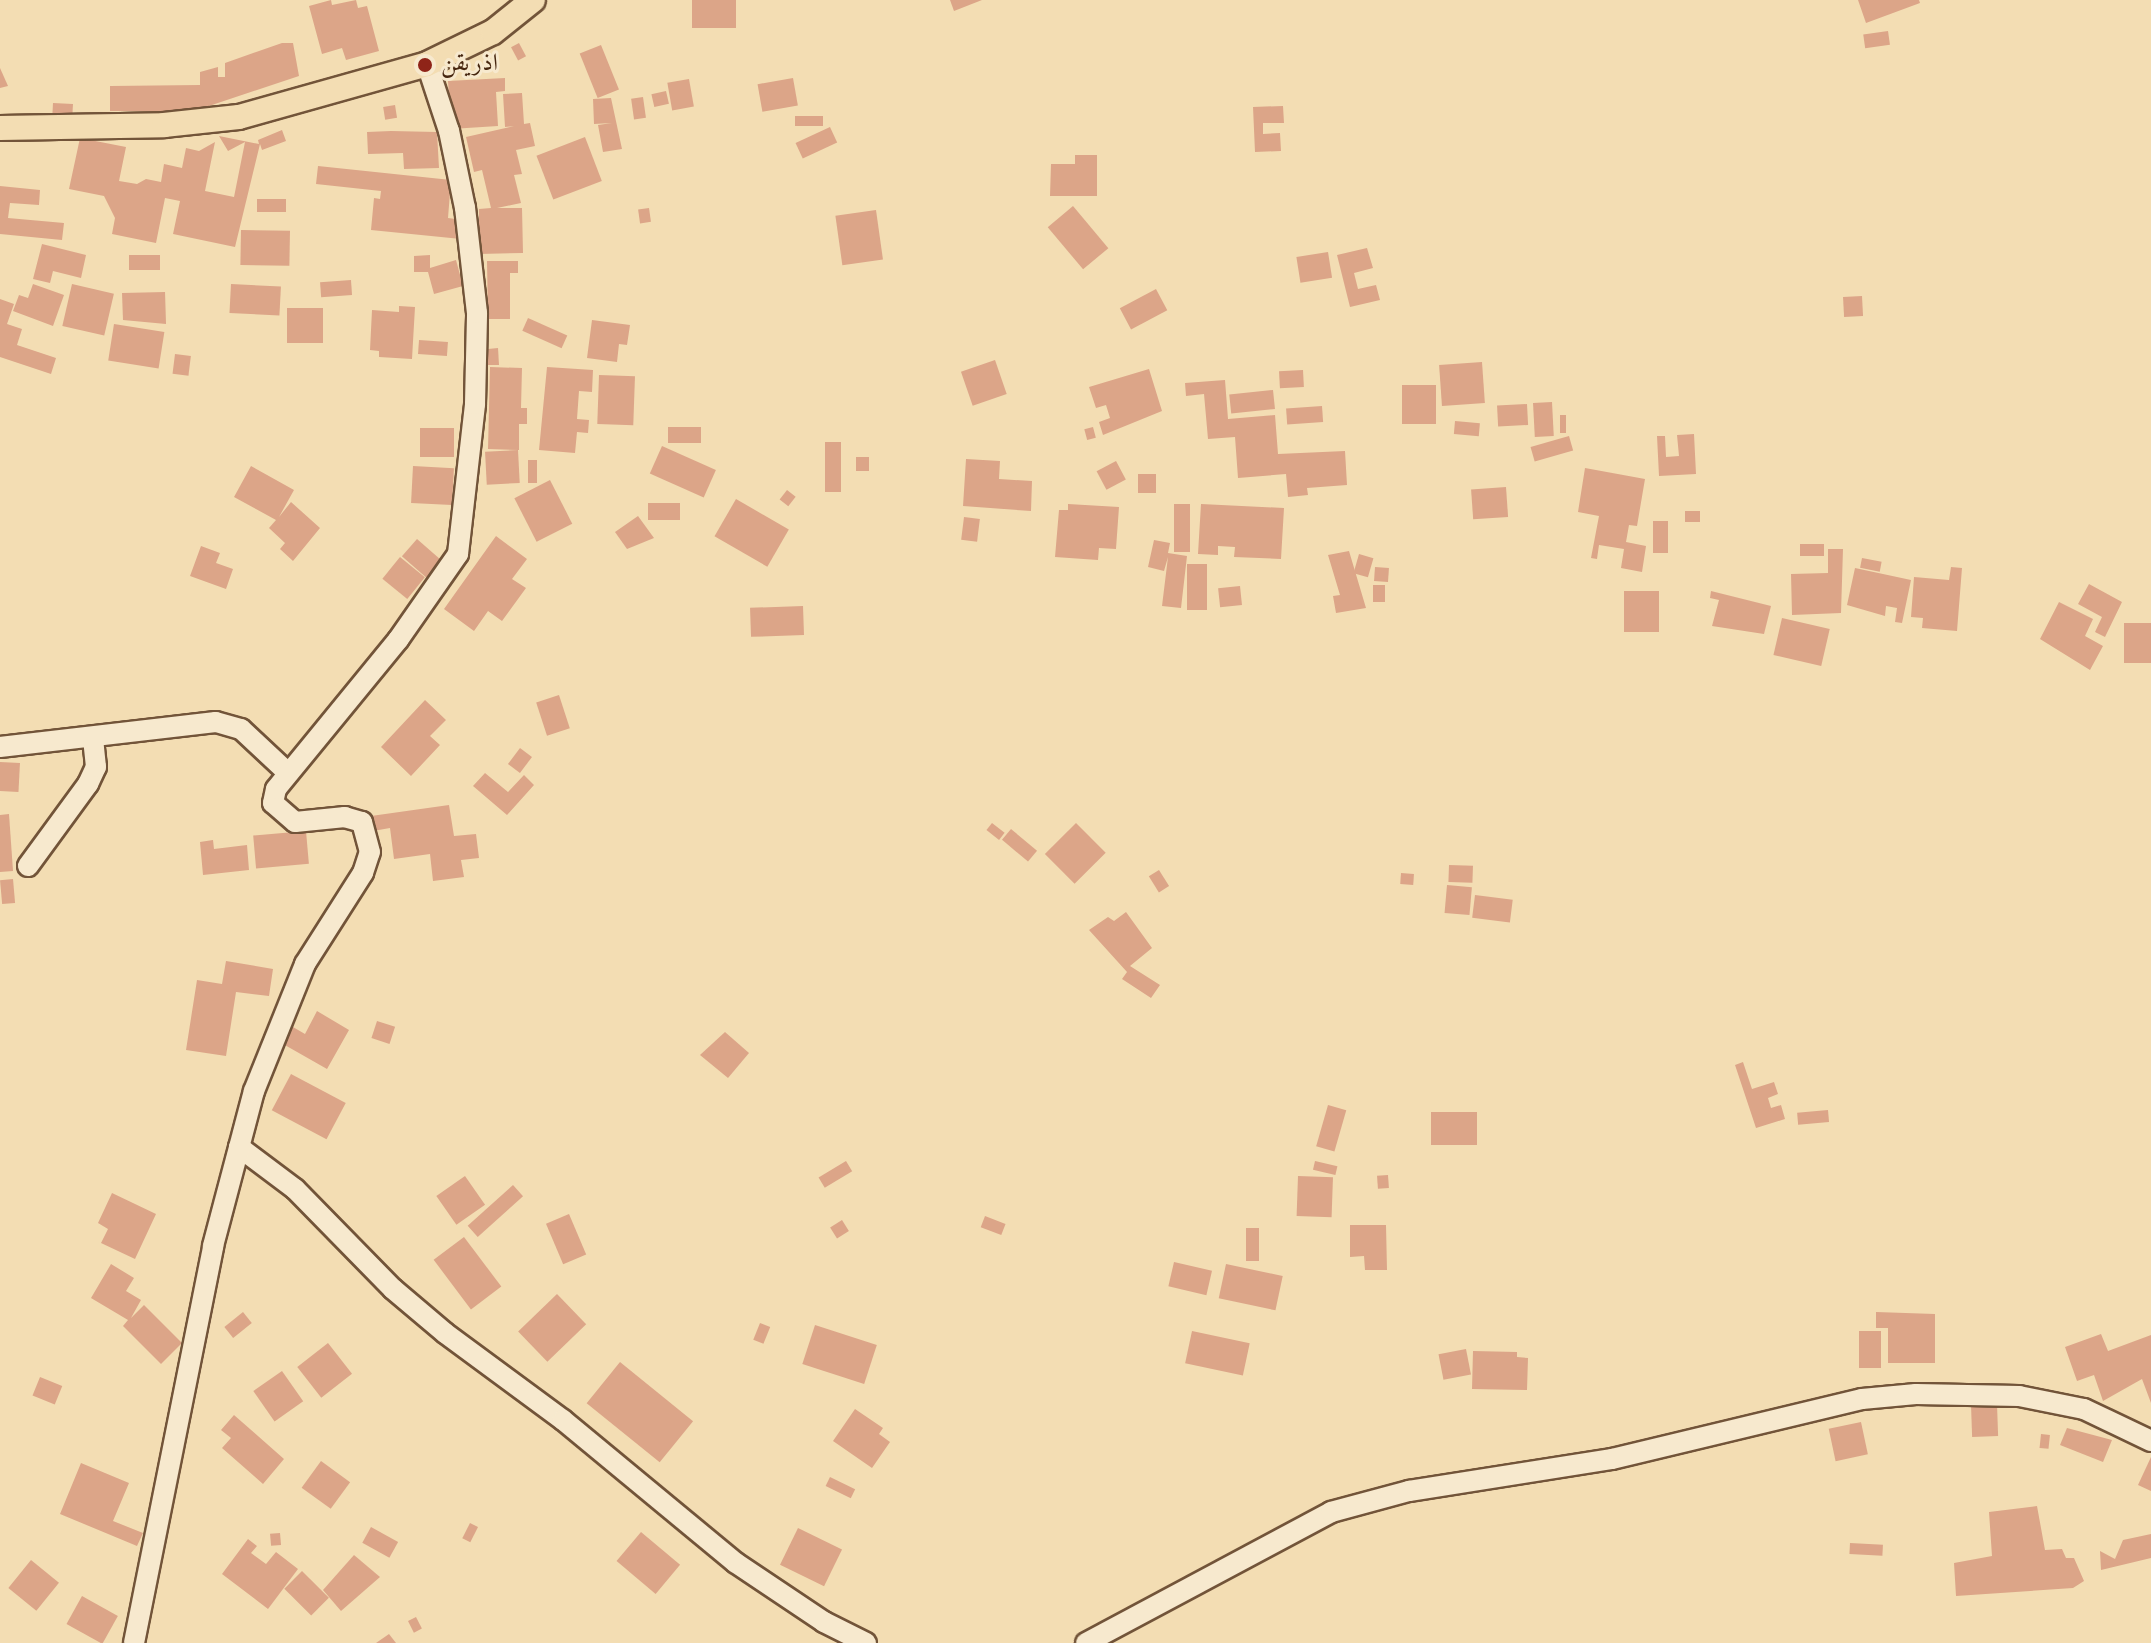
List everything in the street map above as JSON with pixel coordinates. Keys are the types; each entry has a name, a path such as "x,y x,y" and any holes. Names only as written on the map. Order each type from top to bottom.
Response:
{"main road":[{"path":"0,128 164,125 239,117 427,64 493,32 533,0"}],"street":[{"path":"134,1643 213,1246 254,1091 305,964 363,873 370,852 362,822 345,817 295,822 280,813 273,803 287,772 398,640 458,554 475,404 477,313 465,208 449,131 427,64"},
{"path":"0,747 216,722 241,729 287,772"},
{"path":"28,866 88,784 96,767 93,738"},
{"path":"239,1147 295,1189 393,1289 445,1333 563,1420 736,1563 824,1622 866,1643"},
{"path":"1086,1643 1331,1512 1409,1491 1612,1459 1862,1399 1916,1394 2019,1396 2084,1409 2151,1441"}],"building":[{"path":"331,0 332,5 356,0 358,8 367,6 379,51 346,60 342,48 322,54 309,6"},
{"path":"692,0 736,0 736,28 692,28"},
{"path":"950,0 982,0 954,11"},
{"path":"1858,0 1919,0 1920,3 1866,23"},
{"path":"1888,31 1890,45 1865,48 1863,34"},
{"path":"282,43 293,43 299,76 194,111 110,111 110,86 200,85 200,72 218,67 218,77 225,77 225,63"},
{"path":"519,43 526,56 518,60 511,47"},
{"path":"601,45 619,90 598,98 580,54"},
{"path":"0,68 8,86 0,88"},
{"path":"505,78 505,91 496,92 498,126 451,129 448,81"},
{"path":"793,78 798,106 762,112 758,84"},
{"path":"689,79 694,107 672,110 667,83"},
{"path":"666,91 669,104 654,107 651,94"},
{"path":"522,93 524,124 530,123 535,146 516,150 522,174 514,175 521,203 497,208 522,208 523,253 479,254 479,209 491,208 482,170 474,172 466,137 514,126 505,127 503,94"},
{"path":"643,97 646,118 634,119 631,99"},
{"path":"611,98 622,149 603,152 598,125 612,123 594,124 593,99"},
{"path":"53,103 73,104 72,120 52,119"},
{"path":"395,105 397,118 385,120 383,107"},
{"path":"1283,106 1284,123 1263,123 1263,134 1280,133 1281,151 1255,152 1253,107"},
{"path":"795,116 823,116 823,126 795,126"},
{"path":"830,127 837,142 803,158 796,143"},
{"path":"282,130 286,141 262,150 260,144 235,247 173,234 180,201 165,198 156,243 112,234 115,218 104,196 69,189 80,138 126,147 119,181 137,184 146,179 161,182 164,164 182,168 186,148 199,151 215,142 205,191 234,197 245,142 228,151 219,136 259,144 258,140"},
{"path":"367,132 437,132 439,168 404,169 403,153 368,154"},
{"path":"585,137 602,181 553,200 536,156"},
{"path":"1075,155 1097,155 1097,196 1050,196 1051,164 1075,164"},
{"path":"318,166 451,180 448,218 463,220 461,239 371,230 374,198 380,199 381,191 316,184"},
{"path":"0,186 40,190 39,205 10,203 8,218 64,223 62,240 0,234"},
{"path":"257,199 286,199 286,212 257,212"},
{"path":"1073,206 1108,248 1083,269 1048,227"},
{"path":"649,208 651,222 640,223 638,210"},
{"path":"876,210 883,260 842,265 835,216"},
{"path":"241,230 290,231 289,266 240,265"},
{"path":"42,244 86,255 81,278 53,271 50,283 33,279"},
{"path":"1367,248 1373,268 1354,273 1358,289 1376,285 1380,300 1350,307 1337,255"},
{"path":"1328,252 1332,278 1300,283 1296,257"},
{"path":"129,255 160,255 160,270 129,270"},
{"path":"430,255 430,268 456,260 463,286 434,294 428,272 414,272 414,256"},
{"path":"487,261 518,261 518,273 510,273 510,319 488,319"},
{"path":"351,280 352,295 321,297 320,282"},
{"path":"33,284 64,295 53,326 13,311 19,295 28,298"},
{"path":"72,284 114,294 104,336 62,326"},
{"path":"231,284 281,287 279,316 229,313"},
{"path":"1156,289 1167,310 1131,329 1120,308"},
{"path":"165,292 166,324 123,320 122,293"},
{"path":"1862,296 1863,316 1844,317 1843,297"},
{"path":"0,299 14,304 7,324 22,329 17,345 56,358 51,374 0,357"},
{"path":"399,306 415,307 412,359 379,357 379,351 370,350 372,310 399,312"},
{"path":"287,308 323,308 323,343 287,343"},
{"path":"528,318 567,335 562,348 522,331"},
{"path":"592,320 630,325 627,345 619,344 617,362 587,358"},
{"path":"114,324 164,332 159,369 108,361"},
{"path":"419,340 448,342 447,356 418,354"},
{"path":"498,348 499,365 488,365 488,349"},
{"path":"175,354 191,356 188,376 173,374"},
{"path":"995,360 1007,394 973,406 961,372"},
{"path":"1482,362 1485,403 1442,406 1439,365"},
{"path":"490,367 522,368 521,408 527,408 527,424 519,424 519,450 488,449"},
{"path":"547,367 593,370 592,392 579,391 577,419 589,420 588,433 577,432 575,453 539,450"},
{"path":"1149,369 1162,411 1103,435 1099,422 1110,418 1106,405 1096,408 1089,387"},
{"path":"1303,370 1304,387 1280,388 1279,371"},
{"path":"599,375 635,376 633,425 597,424"},
{"path":"1225,380 1228,419 1275,415 1278,454 1345,451 1347,485 1307,488 1308,495 1288,497 1286,474 1238,478 1235,437 1208,439 1204,394 1186,396 1185,383"},
{"path":"1402,385 1436,385 1436,424 1402,424"},
{"path":"1273,390 1275,409 1231,413 1229,395"},
{"path":"1552,402 1554,436 1535,437 1533,403"},
{"path":"1527,404 1528,425 1498,427 1497,406"},
{"path":"1322,406 1323,422 1287,424 1286,409"},
{"path":"1560,415 1566,415 1566,433 1560,433"},
{"path":"1455,421 1480,423 1479,436 1454,434"},
{"path":"668,427 701,427 701,443 668,443"},
{"path":"1093,427 1096,438 1087,440 1084,429"},
{"path":"420,428 454,428 454,457 420,457"},
{"path":"1694,434 1696,474 1659,476 1657,436 1665,436 1666,457 1679,456 1677,435"},
{"path":"1569,436 1573,450 1535,461 1531,447"},
{"path":"825,442 841,442 841,492 825,492"},
{"path":"662,446 716,470 704,497 650,473"},
{"path":"518,450 520,483 487,485 485,452"},
{"path":"856,457 869,457 869,471 856,471"},
{"path":"966,459 1000,461 999,479 1032,481 1031,511 963,506"},
{"path":"528,460 537,460 537,483 528,483"},
{"path":"1116,461 1126,480 1106,490 1097,471"},
{"path":"251,466 294,490 279,517 291,502 320,528 293,561 280,549 285,543 269,528 276,520 234,497"},
{"path":"413,466 454,468 452,505 411,503"},
{"path":"1585,468 1645,479 1637,526 1629,525 1626,542 1646,546 1642,572 1621,568 1624,549 1599,545 1597,559 1591,558 1599,516 1578,512"},
{"path":"1138,474 1156,474 1156,493 1138,493"},
{"path":"550,480 572,524 537,542 514,498"},
{"path":"1506,487 1508,517 1473,519 1471,489"},
{"path":"787,490 796,497 788,506 780,499"},
{"path":"736,499 789,530 767,567 714,536"},
{"path":"648,503 680,503 680,520 648,520"},
{"path":"1068,504 1119,507 1116,549 1099,548 1098,560 1055,557 1059,510 1068,510"},
{"path":"1174,504 1190,504 1190,552 1174,552"},
{"path":"1201,504 1284,508 1281,559 1234,557 1235,547 1218,546 1218,555 1198,554"},
{"path":"1685,511 1700,511 1700,522 1685,522"},
{"path":"638,516 654,538 627,549 615,532"},
{"path":"964,517 980,519 977,542 961,540"},
{"path":"1653,521 1668,521 1668,553 1653,553"},
{"path":"496,536 527,559 512,579 526,588 502,621 488,611 474,631 444,609"},
{"path":"417,539 442,561 427,578 402,556"},
{"path":"1154,540 1170,543 1168,553 1187,556 1181,608 1162,606 1168,557 1164,571 1148,567"},
{"path":"1800,544 1824,544 1824,556 1800,556"},
{"path":"201,546 220,553 216,563 233,569 226,589 190,576"},
{"path":"1828,549 1843,549 1841,613 1792,615 1791,574 1828,573"},
{"path":"1349,551 1366,608 1336,613 1333,596 1340,595 1328,555"},
{"path":"1359,554 1373,558 1368,577 1353,573"},
{"path":"400,557 425,577 407,599 382,579"},
{"path":"1862,558 1882,562 1880,572 1860,568"},
{"path":"1187,564 1207,564 1207,610 1187,610"},
{"path":"1375,567 1389,568 1388,582 1374,581"},
{"path":"1951,567 1962,568 1957,631 1922,628 1923,618 1911,617 1914,577 1949,580"},
{"path":"1855,568 1911,580 1902,623 1895,622 1897,608 1886,606 1885,616 1847,605"},
{"path":"2089,584 2122,602 2105,637 2095,632 2102,617 2078,604"},
{"path":"1373,585 1385,585 1385,602 1373,602"},
{"path":"1240,586 1242,605 1220,607 1218,588"},
{"path":"1624,591 1659,591 1659,632 1624,632"},
{"path":"1711,591 1771,606 1764,634 1712,626 1719,600 1710,598"},
{"path":"2059,602 2093,619 2085,636 2103,646 2090,670 2040,639"},
{"path":"803,606 804,635 751,637 750,608"},
{"path":"1782,618 1830,629 1821,666 1773,655"},
{"path":"2124,623 2151,623 2151,663 2124,663"},
{"path":"559,695 570,728 547,736 536,702"},
{"path":"425,700 446,720 430,736 440,745 411,776 381,747"},
{"path":"520,748 532,757 520,773 508,764"},
{"path":"0,762 20,763 18,792 0,791"},
{"path":"485,773 508,792 524,775 534,785 507,815 473,786"},
{"path":"449,805 454,836 476,834 479,858 461,860 464,877 433,881 430,854 394,859 390,828 373,831 371,816"},
{"path":"9,814 13,871 0,872 0,815"},
{"path":"992,823 1005,833 999,840 986,830"},
{"path":"1076,823 1106,853 1075,884 1045,854"},
{"path":"1011,829 1037,851 1028,862 1002,840"},
{"path":"306,831 309,864 256,868 253,836"},
{"path":"213,840 214,849 247,845 249,870 203,875 200,842"},
{"path":"1449,865 1473,866 1472,883 1448,882"},
{"path":"1159,870 1169,886 1159,892 1149,876"},
{"path":"1401,873 1414,874 1413,885 1400,884"},
{"path":"13,879 15,903 2,904 0,880"},
{"path":"1447,885 1472,887 1469,915 1445,913"},
{"path":"1475,895 1513,900 1510,922 1472,918"},
{"path":"1126,912 1152,948 1130,966 1160,985 1151,998 1122,979 1127,972 1089,930 1108,917 1114,921"},
{"path":"226,961 273,969 269,996 236,992 226,1056 186,1050 197,980 222,984"},
{"path":"317,1011 349,1030 327,1069 276,1040 286,1023 305,1034"},
{"path":"377,1021 395,1027 390,1044 371,1038"},
{"path":"725,1032 749,1053 728,1078 700,1055"},
{"path":"1743,1062 1752,1089 1774,1082 1778,1094 1768,1098 1771,1108 1781,1105 1785,1119 1756,1128 1735,1065"},
{"path":"291,1074 346,1103 326,1139 272,1110"},
{"path":"1328,1105 1346,1110 1334,1152 1316,1146"},
{"path":"1828,1110 1829,1122 1798,1125 1797,1113"},
{"path":"1431,1112 1477,1112 1477,1145 1431,1145"},
{"path":"846,1161 852,1171 825,1188 819,1177"},
{"path":"1315,1161 1337,1166 1335,1175 1313,1170"},
{"path":"1388,1175 1389,1188 1378,1189 1377,1176"},
{"path":"465,1176 485,1205 456,1225 436,1196"},
{"path":"1298,1176 1333,1177 1332,1217 1297,1216"},
{"path":"513,1185 523,1196 478,1237 468,1226"},
{"path":"112,1193 156,1214 135,1259 101,1243 108,1229 98,1223"},
{"path":"569,1214 586,1255 563,1264 546,1224"},
{"path":"985,1216 1006,1224 1001,1235 981,1227"},
{"path":"842,1220 849,1231 837,1238 830,1227"},
{"path":"1350,1225 1386,1225 1387,1270 1365,1270 1364,1256 1350,1257"},
{"path":"1246,1228 1259,1228 1259,1261 1246,1261"},
{"path":"464,1237 501,1287 471,1309 434,1260"},
{"path":"1174,1262 1212,1271 1206,1295 1168,1286"},
{"path":"111,1264 134,1278 126,1291 141,1300 131,1318 144,1305 182,1343 161,1364 123,1326 128,1320 91,1298"},
{"path":"1226,1264 1283,1276 1275,1310 1219,1298"},
{"path":"557,1294 586,1324 547,1362 518,1332"},
{"path":"243,1312 252,1323 233,1338 224,1327"},
{"path":"1876,1312 1935,1314 1935,1363 1888,1363 1888,1328 1876,1328"},
{"path":"760,1323 770,1327 763,1344 753,1340"},
{"path":"815,1325 877,1345 864,1384 802,1364"},
{"path":"1192,1331 1250,1343 1243,1376 1185,1363"},
{"path":"1859,1331 1881,1331 1881,1368 1859,1368"},
{"path":"2101,1334 2108,1351 2151,1335 2151,1403 2142,1379 2103,1401 2094,1375 2077,1381 2065,1347"},
{"path":"328,1343 352,1374 321,1398 297,1367"},
{"path":"1466,1349 1471,1375 1443,1380 1439,1354"},
{"path":"1473,1351 1517,1352 1517,1357 1528,1358 1527,1390 1472,1389"},
{"path":"620,1362 693,1421 660,1462 587,1403"},
{"path":"282,1371 303,1401 275,1421 253,1391"},
{"path":"40,1377 62,1386 55,1405 33,1396"},
{"path":"1997,1404 1998,1436 1972,1437 1971,1405"},
{"path":"855,1409 883,1428 879,1434 890,1442 872,1468 833,1441"},
{"path":"234,1415 284,1459 263,1484 222,1448 231,1438 221,1430"},
{"path":"1861,1422 1868,1454 1836,1461 1829,1429"},
{"path":"2067,1428 2112,1440 2103,1462 2060,1445"},
{"path":"2041,1434 2050,1435 2048,1449 2040,1448"},
{"path":"2151,1457 2151,1491 2138,1485"},
{"path":"321,1461 350,1482 331,1509 302,1488"},
{"path":"81,1463 129,1483 113,1521 143,1533 137,1546 60,1514"},
{"path":"830,1477 855,1489 851,1498 826,1486"},
{"path":"2037,1506 2045,1550 2062,1549 2066,1558 2074,1558 2084,1581 2073,1588 1956,1596 1954,1563 1992,1556 1989,1512"},
{"path":"470,1523 478,1527 470,1542 462,1538"},
{"path":"371,1527 398,1542 389,1558 362,1543"},
{"path":"798,1528 842,1549 824,1586 780,1565"},
{"path":"641,1532 680,1565 656,1594 617,1561"},
{"path":"280,1533 281,1545 271,1546 270,1534"},
{"path":"2151,1534 2151,1558 2101,1570 2100,1551 2115,1559 2123,1540"},
{"path":"248,1539 257,1546 251,1553 266,1564 276,1552 298,1569 268,1609 222,1574"},
{"path":"1850,1543 1883,1545 1882,1556 1849,1554"},
{"path":"354,1555 380,1577 341,1611 323,1590"},
{"path":"31,1560 59,1583 36,1611 8,1588"},
{"path":"302,1571 329,1598 311,1616 284,1589"},
{"path":"82,1596 118,1616 103,1643 66,1624"},
{"path":"416,1617 422,1629 414,1633 408,1621"},
{"path":"389,1634 396,1643 376,1643"}],"place":[{"name":"اذريقن","path":"425,65"}]}
